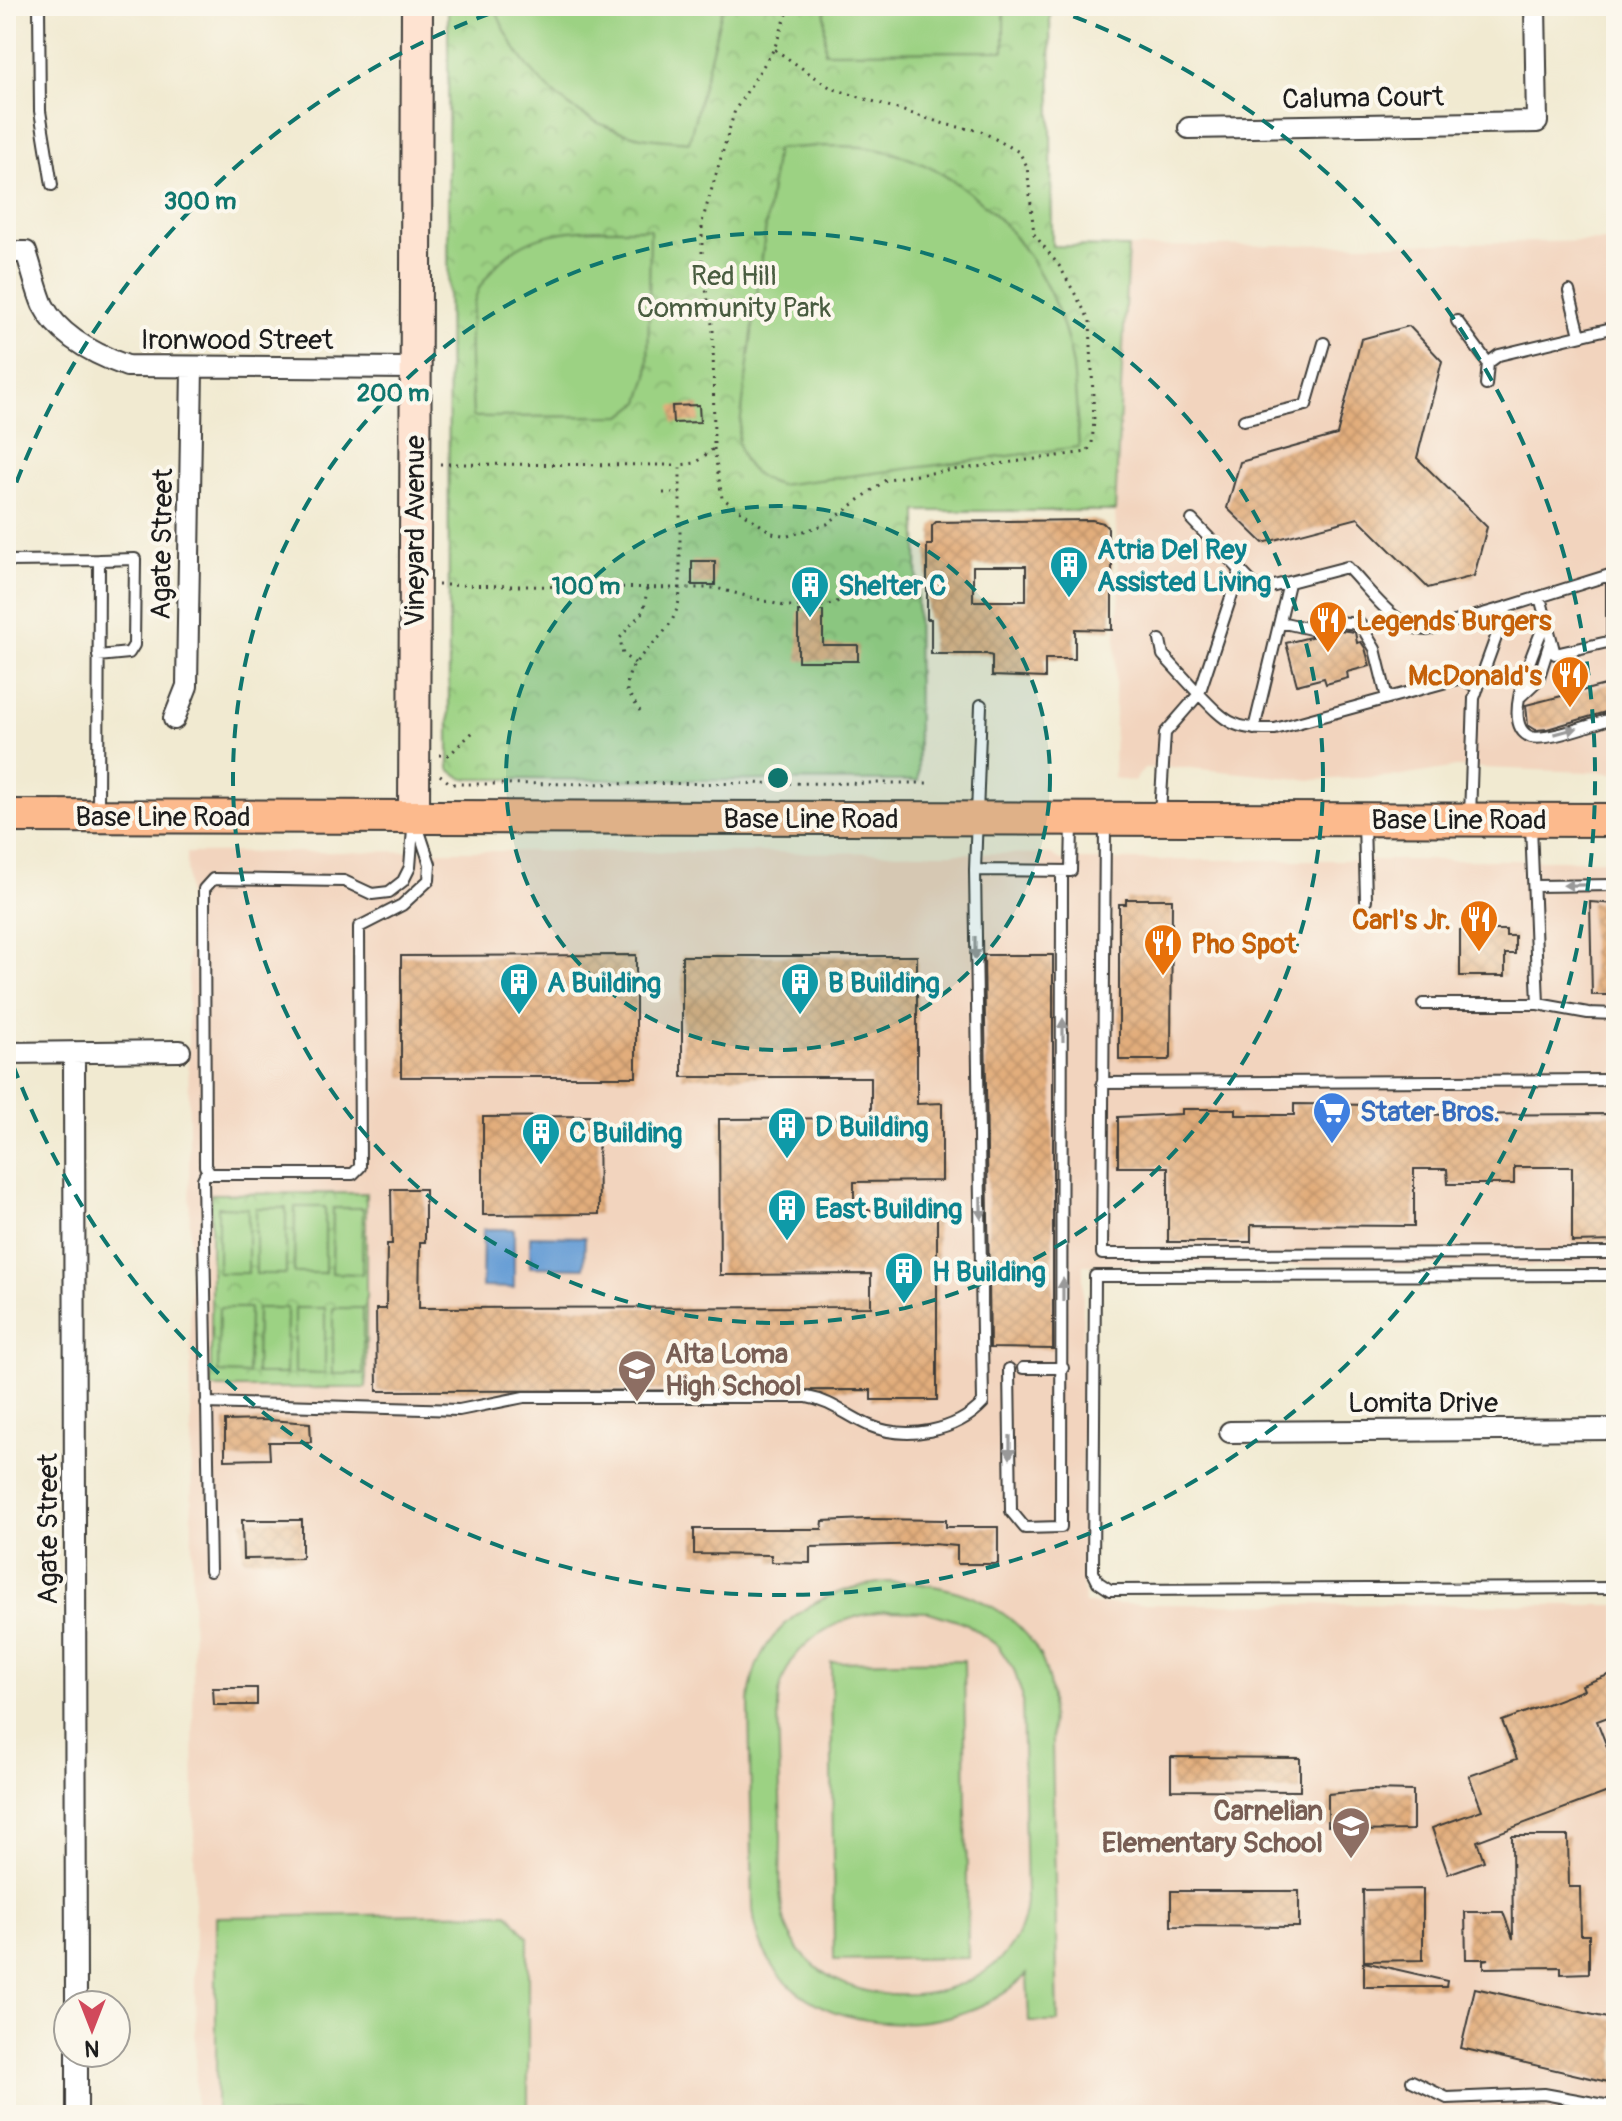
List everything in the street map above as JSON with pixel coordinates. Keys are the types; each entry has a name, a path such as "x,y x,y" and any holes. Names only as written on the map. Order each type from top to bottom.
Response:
{"main road":[{"name":"Base Line Road","path":"6,816 1616,820"}],"street":[{"name":"Vineyard Avenue","path":"414,816 417,6"},
{"name":"Caluma Court","path":"1189,128 1537,122 1535,6"},
{"name":"Ironwood Street","path":"16,252 44,306 76,341 101,356 127,366 414,368"},
{"name":"Agate Street","path":"174,719 187,686 192,367"},
{"path":"6,1053 180,1051"},
{"name":"Agate Street","path":"74,1052 76,1989"},
{"name":"Lomita Drive","path":"1230,1432 1616,1429"},
{"path":"77,2069 77,2115"}],"lane":[{"path":"39,6 40,111 52,185"},
{"path":"1569,291 1580,335"},
{"path":"1457,321 1488,363 1486,385"},
{"path":"1488,363 1499,355 1616,327"},
{"path":"1244,420 1306,405 1324,343"},
{"path":"1192,520 1259,590 1347,567 1403,623 1415,630 1427,630 1614,573 1614,644 1555,654 1540,597"},
{"path":"6,561 135,559 134,645 129,653 98,656"},
{"path":"98,816 99,560"},
{"path":"1159,818 1165,733 1199,694 1240,570"},
{"path":"1254,729 1289,583"},
{"path":"1470,819 1474,698 1507,607"},
{"path":"1280,622 1311,629 1338,622 1360,624 1375,649 1387,698"},
{"path":"1545,622 1518,698 1516,722 1530,737 1540,737 1616,717"},
{"path":"1160,640 1163,655 1199,694 1224,720 1245,730 1275,729 1461,678 1478,688"},
{"path":"1518,698 1538,680 1551,640"},
{"path":"206,1403 459,1410 524,1397 807,1397 828,1401 871,1427 902,1432 935,1430 968,1419 983,1403 975,870 981,705"},
{"path":"210,1571 203,1179 207,1170 204,889 213,879 344,881 372,894 389,892 403,881 410,867 414,816"},
{"path":"207,1170 210,1174 224,1175 353,1174 360,1167 359,927 402,905 429,880 430,864 414,816"},
{"path":"975,870 1071,871 1073,818"},
{"path":"1105,818 1102,1254 1616,1253"},
{"path":"1364,819 1366,900"},
{"path":"1531,819 1538,1004"},
{"path":"1009,1369 1011,1511 1025,1528 1061,1527 1062,871"},
{"path":"1534,886 1616,885"},
{"path":"1423,1004 1538,1004 1588,1013 1616,1014"},
{"path":"1102,1083 1616,1080"},
{"path":"1616,1275 1095,1276 1093,1572 1098,1582 1110,1590 1616,1588"},
{"path":"1023,1368 1063,1368"},
{"path":"1616,1828 1616,1954"},
{"path":"1412,2081 1447,2098 1544,2094 1616,2107"}],"path":[{"path":"774,49 831,88 948,125 981,131 1019,152 1027,166 1034,234 1060,267 1090,321 1094,382 1092,443 1087,452 887,479 827,524 788,536 772,533 722,498 714,448 713,330 702,266 702,222 735,110 774,49 790,6"},
{"path":"440,464 680,465 696,463 714,448"},
{"path":"640,711 627,691 629,670 677,617 680,588 680,465"},
{"path":"663,493 680,493"},
{"path":"439,571 438,586 716,588 784,606 826,606 883,584 911,597 924,597"},
{"path":"635,663 623,655 620,638 644,610 647,588"},
{"path":"438,755 449,755 473,732"},
{"path":"445,782 903,786 928,783"}],"shaded area":[{"path":"1616,241 1616,773 1456,767 1402,776 1311,780 1181,767 1144,768 1134,782 1114,778 1116,628 1120,597 1115,511 1128,247"},
{"name":"Alta Loma High School","path":"187,853 1051,854 1061,860 1616,860 1616,1267 1083,1265 1082,1542 1084,1604 1616,1605 1616,2115 196,2115"}],"green space":[{"name":"Red Hill Community Park","path":"448,6 1050,6 1052,246 1128,247 1115,511 917,511 918,781 463,779 449,769"},
{"path":"494,6 723,6 689,142 633,135 587,117 566,104 531,70 504,29"},
{"path":"825,6 1004,6 1004,51 825,52"},
{"path":"863,147 907,158 943,175 976,197 1005,225 1030,257 1050,292 1064,329 1073,367 1079,447 779,485 751,470 738,441 776,149"},
{"path":"650,229 648,376 640,402 622,416 473,417 470,338 473,307 481,285 506,256 523,244 563,232"},
{"path":"366,1193 366,1388 211,1388 211,1194"},
{"path":"218,1207 248,1208 248,1273 218,1273"},
{"path":"295,1207 325,1207 325,1273 294,1273"},
{"path":"256,1208 286,1208 286,1274 256,1274"},
{"path":"333,1208 363,1208 362,1274 332,1273"},
{"path":"219,1308 249,1308 248,1374 218,1373"},
{"path":"257,1308 287,1308 286,1374 256,1374"},
{"path":"295,1308 325,1308 325,1374 295,1373"},
{"path":"333,1308 363,1308 363,1374 333,1374"},
{"path":"890,1582 917,1584 971,1596 995,1608 1016,1624 1033,1644 1045,1668 1051,1696 1058,2022 1029,2022 1027,1974 994,1999 954,2015 911,2022 866,2020 825,2008 790,1985 765,1953 753,1909 749,1704 753,1677 762,1654 776,1633 794,1616 839,1592","holes":["929,1612 967,1624 998,1646 1014,1670 1022,1695 1026,1901 1016,1938 993,1966 960,1985 923,1994 883,1994 845,1984 813,1965 790,1935 786,1924 780,1888 778,1704 789,1666 814,1638 830,1628 866,1614"]},
{"path":"964,1660 968,1958 834,1960 831,1662"},
{"path":"508,1913 528,1937 528,2115 216,2115 216,1917"}],"water":[{"path":"483,1229 514,1229 514,1288 482,1287"},
{"path":"530,1236 585,1237 584,1268 530,1267"}],"building":[{"path":"1409,326 1442,361 1417,458 1487,527 1474,576 1428,588 1358,518 1263,543 1227,508 1240,462 1337,435 1361,339"},
{"path":"699,405 700,422 673,423 672,406"},
{"name":"Atria Del Rey Assisted Living","path":"1092,520 1103,523 1108,528 1108,542 1112,544 1112,630 1075,629 1075,659 1045,659 1045,678 992,676 992,656 987,654 931,654 931,619 927,619 927,545 932,545 932,526 936,522","holes":["973,566 1026,566 1026,601 973,601"]},
{"path":"692,561 715,561 715,585 692,585"},
{"path":"798,611 823,611 823,645 858,645 858,661 798,661"},
{"name":"Legends Burgers","path":"1339,630 1355,632 1357,643 1361,642 1365,648 1370,666 1347,672 1348,678 1326,684 1324,678 1297,685 1286,643"},
{"name":"McDonald's","path":"1609,684 1616,709 1547,729 1536,730 1528,725 1526,705"},
{"path":"1126,899 1172,899 1171,1057 1168,1060 1119,1060 1119,904 1126,904"},
{"path":"1590,902 1616,904 1616,995 1592,995"},
{"path":"1460,930 1506,930 1506,936 1515,936 1515,954 1505,954 1505,976 1460,976"},
{"name":"A Building","path":"636,955 636,1077 401,1077 401,956"},
{"path":"984,955 1053,955 1053,1349 990,1348"},
{"path":"682,956 917,956 917,1104 942,1103 942,1181 854,1182 854,1210 937,1210 937,1400 871,1400 871,1390 377,1391 376,1309 386,1309 387,1244 392,1244 391,1189 425,1189 425,1242 420,1242 419,1308 871,1307 871,1274 720,1275 719,1119 871,1118 871,1077 682,1077"},
{"path":"1294,1104 1377,1105 1376,1115 1616,1114 1616,1241 1572,1242 1572,1167 1514,1167 1514,1184 1448,1184 1447,1169 1414,1169 1414,1226 1251,1225 1251,1242 1168,1242 1168,1167 1118,1167 1118,1117 1182,1114 1182,1109 1236,1109 1236,1115 1294,1115"},
{"name":"C Building","path":"598,1116 599,1214 483,1215 483,1117"},
{"path":"225,1421 310,1423 311,1442 269,1442 270,1459 225,1460"},
{"path":"242,1520 302,1520 302,1558 243,1559"},
{"path":"946,1520 946,1527 998,1527 998,1564 957,1564 957,1546 932,1544 810,1547 810,1563 771,1562 771,1555 694,1554 694,1529 822,1529 823,1521"},
{"path":"1616,1672 1616,1714 1597,1721 1616,1770 1616,1789 1477,1841 1484,1861 1448,1874 1432,1828 1482,1810 1469,1776 1517,1759 1502,1721 1584,1690 1582,1685"},
{"path":"213,1688 257,1688 257,1705 214,1705"},
{"path":"1171,1757 1300,1758 1300,1791 1171,1790"},
{"path":"1371,1790 1413,1791 1413,1830 1350,1831 1350,1825 1328,1826 1328,1794"},
{"path":"1512,1836 1568,1836 1569,1887 1580,1887 1581,1935 1589,1935 1589,1973 1561,1974 1561,1967 1484,1968 1484,1960 1489,1959 1466,1959 1465,1912 1503,1912 1513,1939"},
{"path":"1423,1889 1423,1960 1364,1961 1363,1890"},
{"path":"1171,1891 1299,1891 1299,1927 1171,1926"},
{"path":"1364,1962 1447,1981 1446,1987 1364,1987"},
{"path":"1475,1988 1616,2020 1616,2084 1461,2048"}],"place":[{"name":"Atria Del Rey Assisted Living","path":"1069,599"},
{"name":"Shelter C","path":"810,619"},
{"name":"Legends Burgers","path":"1328,654"},
{"name":"McDonald's","path":"1570,709"},
{"name":"Carl's Jr.","path":"1479,953"},
{"name":"Pho Spot","path":"1163,977"},
{"name":"A Building","path":"519,1016"},
{"name":"B Building","path":"800,1016"},
{"name":"Stater Bros.","path":"1332,1145"},
{"name":"D Building","path":"787,1160"},
{"name":"C Building","path":"541,1166"},
{"name":"East Building","path":"787,1242"},
{"name":"H Building","path":"904,1305"},
{"name":"Alta Loma High School","path":"637,1403"},
{"name":"Carnelian Elementary School","path":"1351,1860"}]}
